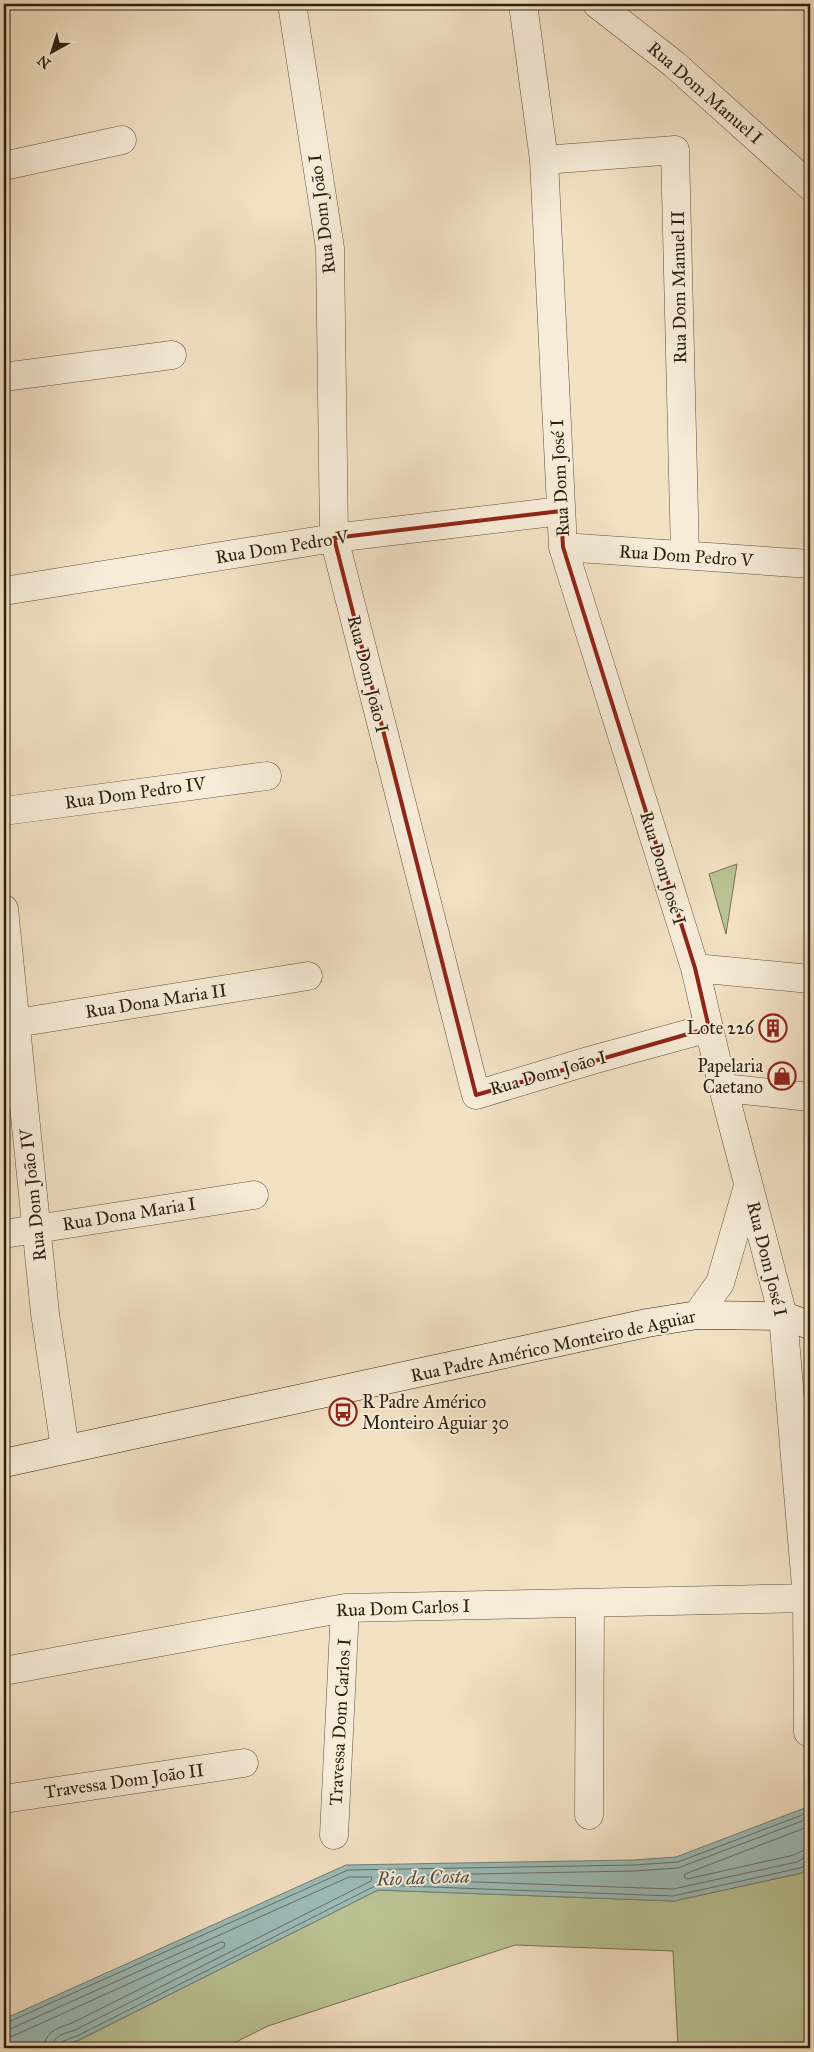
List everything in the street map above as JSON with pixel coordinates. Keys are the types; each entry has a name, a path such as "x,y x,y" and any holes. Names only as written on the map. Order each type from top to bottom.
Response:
{"street":[{"name":"Rua Dom João I","path":"292,4 330,248 334,538 476,1095 592,1060 710,1028"},
{"name":"Rua Dom José I","path":"523,4 544,160 563,547 695,968 723,1088 783,1316 810,1640 808,1732"},
{"name":"Rua Dom Manuel I","path":"597,4 674,64 810,186"},
{"path":"4,166 122,140"},
{"name":"Rua Dom Manuel II","path":"544,160 675,150 685,556"},
{"path":"4,377 172,355"},
{"name":"Rua Dom Pedro V","path":"4,591 334,538 561,511"},
{"name":"Rua Dom Pedro V","path":"563,547 810,564"},
{"name":"Rua Dom Pedro IV","path":"4,811 266,776"},
{"name":"Rua Dom João IV","path":"4,909 10,1024 45,1313 65,1449"},
{"path":"695,968 810,979"},
{"name":"Rua Dona Maria II","path":"10,1024 308,976"},
{"path":"723,1088 810,1098"},
{"path":"697,1315 720,1283 748,1186"},
{"name":"Rua Dona Maria I","path":"4,1234 254,1195"},
{"name":"Rua Padre Américo Monteiro de Aguiar","path":"4,1463 638,1325 697,1315 783,1316 810,1325"},
{"name":"Rua Dom Carlos I","path":"4,1671 345,1608 807,1598"},
{"path":"590,1602 590,1816"},
{"name":"Travessa Dom Carlos I","path":"334,1836 345,1608"},
{"name":"Travessa Dom João II","path":"4,1799 244,1764"}],"highlighted area":[{"path":"561,511 563,547 695,968 709,1028 476,1095 334,538"}],"green space":[{"path":"737,864 726,934 709,874"},
{"path":"810,1867 810,2048 678,2047 673,1951 515,1945 268,2026 224,2048 57,2048 79,2040 378,1890 674,1901 802,1873"}],"water":[{"name":"Rio da Costa","path":"810,1806 810,1867 802,1873 674,1901 378,1890 79,2040 57,2048 4,2048 4,2019 346,1865 634,1860 676,1857"}],"place":[{"name":"Lote 226","path":"773,1028"},
{"name":"Papelaria Caetano","path":"782,1076"},
{"name":"R Padre Américo Monteiro Aguiar 30","path":"343,1412"}]}
